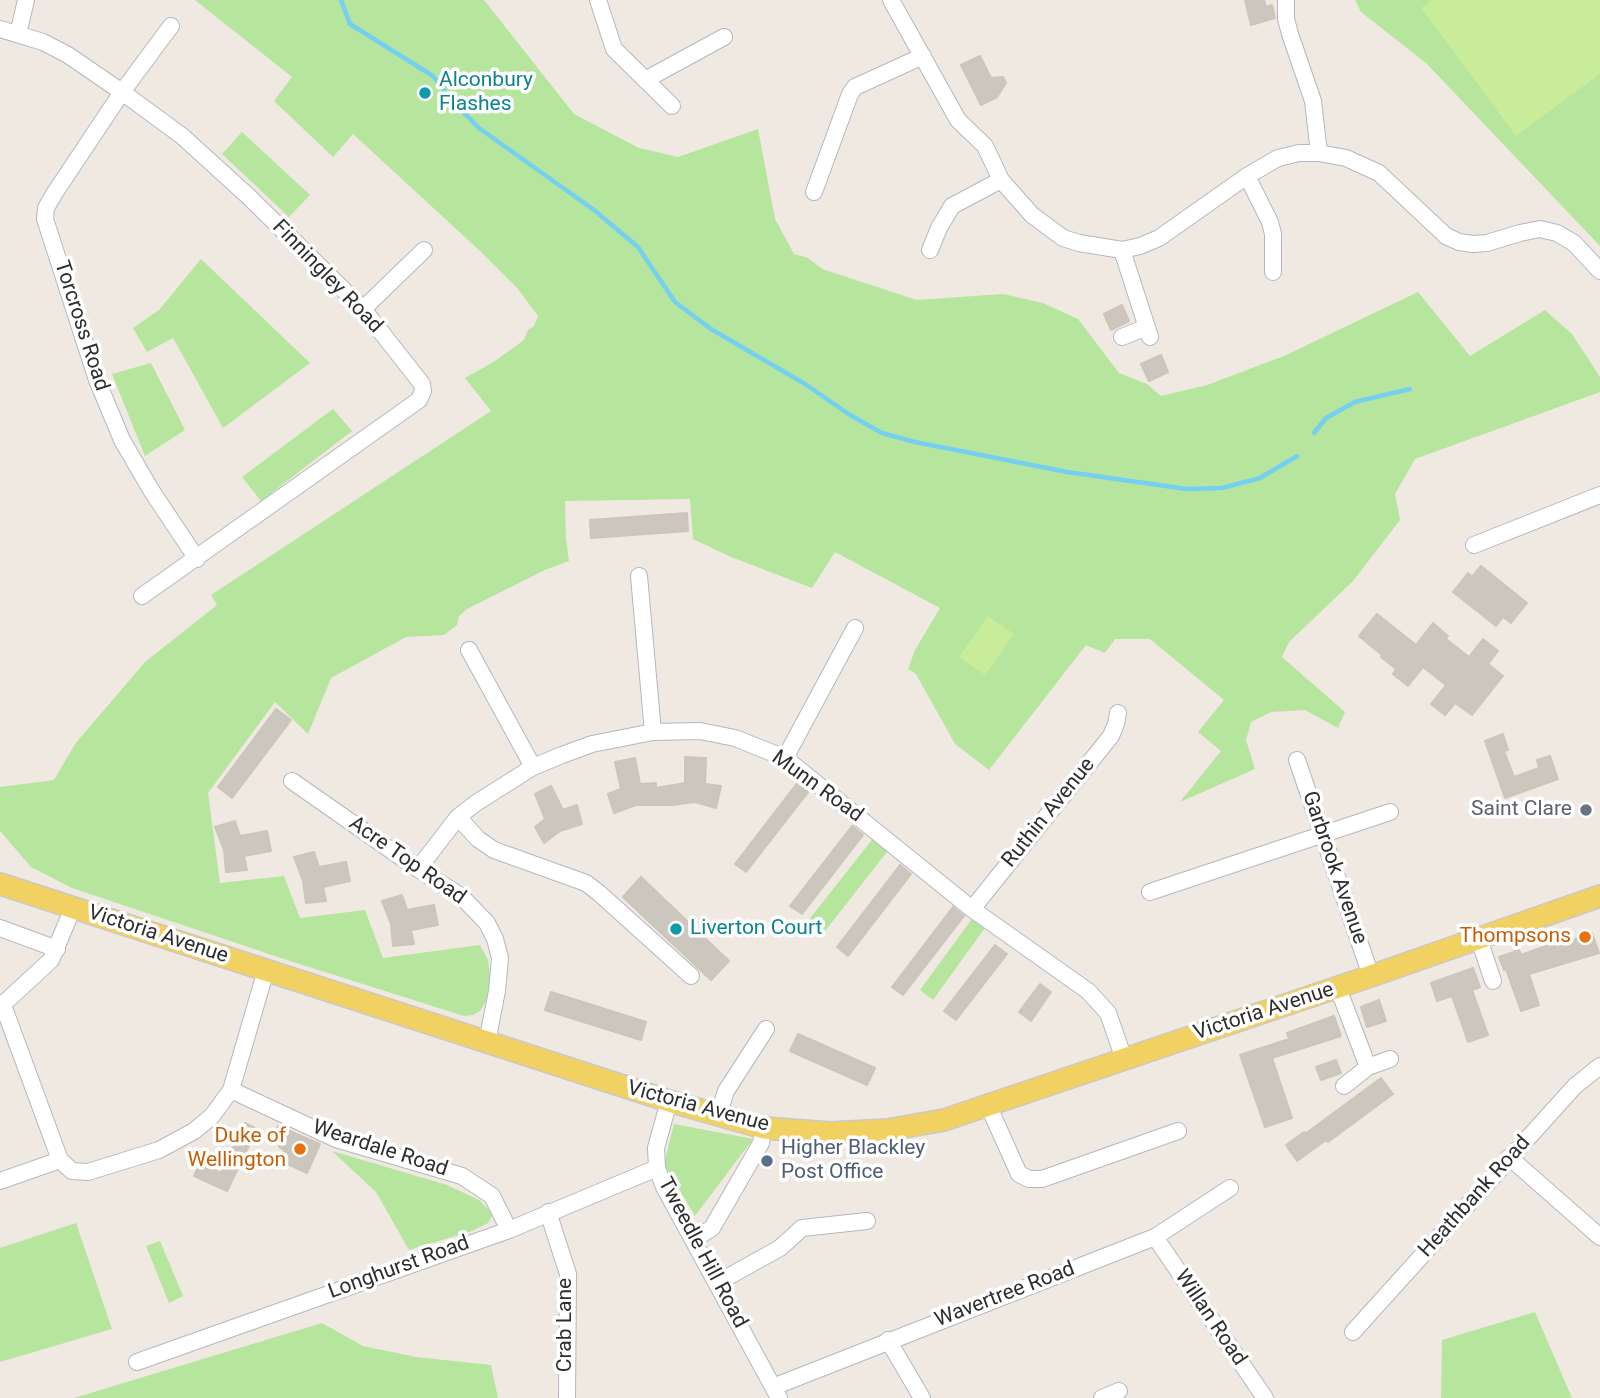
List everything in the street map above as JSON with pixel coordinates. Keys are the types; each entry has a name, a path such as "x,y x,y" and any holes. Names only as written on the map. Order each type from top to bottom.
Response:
{"main road":[{"name":"Victoria Avenue","path":"0,884 718,1116 764,1128 830,1133 887,1130 944,1120 1338,988 1600,896"}],"street":[{"path":"18,34 26,0"},
{"path":"598,0 614,48 672,106"},
{"path":"891,0 958,120 985,146 1001,180 1032,215 1063,238 1101,248 1122,250 1140,246 1159,238 1247,176 1278,158 1299,153 1319,153 1346,158 1379,173 1452,239 1473,244 1487,243 1540,229 1556,233 1574,243 1600,271"},
{"path":"1286,0 1286,19 1290,34 1313,101 1319,153"},
{"name":"Torcross Road","path":"171,26 122,92 49,202 45,219 97,380 122,440 151,490 197,559"},
{"name":"Finningley Road","path":"0,29 43,42 68,55 182,136 248,195 363,309 422,384 423,391 419,400 142,596"},
{"path":"645,80 724,37"},
{"path":"814,192 828,172 850,94 855,88 923,56"},
{"path":"1247,176 1270,222 1273,234 1273,272"},
{"path":"930,250 931,225 951,206 1001,180"},
{"path":"363,309 424,250"},
{"path":"1122,250 1148,332 1122,337"},
{"path":"1474,545 1600,495"},
{"path":"639,576 653,732"},
{"path":"785,758 855,628"},
{"path":"469,650 533,767"},
{"name":"Ruthin Avenue","path":"972,909 1111,736 1118,713"},
{"name":"Munn Road","path":"418,869 458,817 475,803 533,767 592,744 653,732 707,732 753,744 785,758 972,909 1088,990 1108,1013 1124,1059"},
{"name":"Garbrook Avenue","path":"1297,760 1371,976"},
{"name":"Acre Top Road","path":"292,781 461,896 487,923 500,958 487,1042"},
{"path":"1150,892 1390,812"},
{"path":"458,817 494,850 586,883 691,976"},
{"path":"73,908 51,960 2,1006 60,1160 72,1171 88,1172 159,1150 194,1131 212,1116 231,1090 266,971"},
{"path":"0,928 57,949"},
{"path":"1479,939 1493,981"},
{"path":"1338,988 1368,1068"},
{"path":"718,1116 726,1091 766,1029"},
{"path":"1344,1086 1368,1068 1390,1059"},
{"name":"Heathbank Road","path":"1353,1332 1575,1086 1600,1066"},
{"name":"Weardale Road","path":"231,1090 336,1139 462,1176 492,1196 509,1230"},
{"name":"Tweedle Hill Road","path":"669,1101 656,1148 657,1168 664,1187 776,1392"},
{"path":"988,1105 1019,1174 1029,1179 1042,1179 1178,1131"},
{"path":"693,1240 712,1228 761,1143 764,1128"},
{"path":"1510,1157 1600,1237"},
{"path":"0,1181 60,1160"},
{"name":"Longhurst Road","path":"137,1362 509,1230 657,1168"},
{"name":"Wavertree Road","path":"776,1392 888,1340 1155,1237 1230,1188"},
{"name":"Crab Lane","path":"548,1212 568,1274 567,1398"},
{"path":"717,1283 780,1248 802,1228 867,1221"},
{"name":"Willan Road","path":"1155,1237 1265,1398"},
{"path":"888,1340 922,1398"},
{"path":"1102,1398 1119,1391"}],"green space":[{"path":"195,0 484,0 574,114 639,148 678,157 758,129 775,219 794,254 808,258 822,269 917,300 1003,294 1043,303 1078,319 1119,373 1147,384 1161,396 1207,385 1284,356 1418,292 1470,356 1545,310 1572,334 1600,377 1600,392 1415,459 1395,494 1400,520 1353,581 1289,642 1282,657 1345,712 1338,728 1305,710 1271,712 1251,722 1246,740 1255,769 1180,802 1221,751 1198,732 1224,700 1150,639 1115,639 1105,653 1086,645 989,770 955,744 916,674 908,669 915,650 940,608 835,552 812,588 731,557 693,539 690,499 565,501 569,561 467,609 459,616 457,625 444,635 406,637 331,678 308,734 275,702 208,793 220,883 284,876 300,918 365,910 383,958 480,945 488,960 491,983 487,999 480,1011 464,1016 72,888 31,867 0,831 0,787 54,780 75,744 145,662 217,605 211,595 491,411 465,378 524,340 538,316 518,289 480,251 353,134 333,157 274,101 292,77"},
{"path":"1355,0 1600,0 1600,246 1426,63 1361,12"},
{"path":"1432,0 1600,0 1600,74 1516,136 1421,8"},
{"path":"242,132 310,195 289,217 222,154"},
{"path":"201,259 310,363 223,428 173,338 147,352 133,328 159,310"},
{"path":"151,363 185,430 145,456 112,374"},
{"path":"333,409 352,431 261,501 242,477"},
{"path":"988,616 1014,634 985,675 959,657"},
{"path":"875,836 890,848 822,935 807,922"},
{"path":"974,916 987,925 933,1000 920,990"},
{"path":"674,1124 753,1139 695,1216 664,1164"},
{"path":"332,1151 447,1185 479,1200 493,1214 488,1223 472,1231 409,1250 376,1192"},
{"path":"76,1223 112,1329 0,1362 0,1248"},
{"path":"160,1241 183,1296 169,1303 146,1246"},
{"path":"1535,1312 1572,1398 1441,1398 1442,1340"},
{"path":"322,1323 363,1346 416,1357 491,1365 498,1398 74,1398"}],"building":[{"path":"1245,0 1264,0 1266,7 1272,5 1275,18 1251,25"},
{"path":"980,56 991,78 1003,77 1006,83 997,97 981,105 961,65"},
{"path":"1122,305 1129,321 1111,330 1104,314"},
{"path":"1161,355 1168,372 1149,381 1141,364"},
{"path":"687,513 688,531 591,538 590,520"},
{"path":"1481,566 1527,603 1511,623 1503,617 1496,626 1453,592 1468,573 1472,577"},
{"path":"1377,614 1416,645 1433,623 1448,636 1446,639 1469,657 1483,639 1498,651 1488,664 1503,676 1472,715 1455,703 1445,715 1431,704 1446,685 1423,667 1408,686 1393,674 1396,669 1359,636"},
{"path":"276,709 291,720 232,798 218,787"},
{"path":"1503,734 1508,750 1504,751 1514,777 1539,768 1537,760 1550,756 1558,779 1505,798 1485,741"},
{"path":"685,757 706,758 705,784 721,786 716,808 695,802 636,805 614,813 608,794 621,789 615,762 635,758 640,784 656,783 656,788 685,783"},
{"path":"798,782 809,791 746,872 735,864"},
{"path":"551,786 563,810 577,805 582,824 560,831 544,843 535,827 545,819 535,794"},
{"path":"235,821 240,836 267,831 271,851 244,856 247,870 226,872 224,850 215,827"},
{"path":"852,826 863,835 802,914 790,906"},
{"path":"314,852 319,867 346,862 350,881 323,887 326,901 306,903 303,881 294,857"},
{"path":"900,865 911,874 848,956 837,947"},
{"name":"Liverton Court","path":"641,877 729,961 711,980 623,897"},
{"path":"402,895 407,910 434,905 438,925 411,930 414,944 393,946 391,924 382,901"},
{"path":"953,907 964,916 903,995 892,987"},
{"path":"1592,933 1599,953 1529,974 1539,1005 1521,1011 1499,957 1519,950 1521,955"},
{"path":"995,945 1007,954 956,1020 944,1011"},
{"path":"1473,968 1480,987 1472,990 1488,1035 1468,1042 1452,996 1437,1001 1431,983"},
{"path":"1040,984 1051,992 1031,1021 1019,1012"},
{"path":"551,992 646,1022 641,1040 545,1010"},
{"path":"1379,1000 1386,1021 1367,1027 1361,1007"},
{"path":"1334,1016 1341,1036 1272,1058 1292,1118 1265,1127 1240,1055 1289,1039 1287,1033"},
{"path":"798,1034 875,1068 867,1085 790,1051"},
{"path":"1336,1060 1341,1073 1321,1080 1316,1067"},
{"path":"1381,1078 1393,1094 1328,1142 1326,1140 1297,1161 1286,1145"},
{"path":"245,1123 257,1129 227,1191 194,1176 200,1163 221,1173"},
{"name":"Duke of Wellington","path":"278,1126 320,1144 307,1173 281,1161 284,1150 279,1147 280,1143 272,1140"}],"waterway":[{"path":"341,0 350,24 433,76 453,102 479,128 594,210 638,247 675,302 711,329 882,433 1067,472 1187,489 1222,488 1260,478 1297,456"},
{"path":"1314,433 1326,418 1355,402 1410,389"}],"place":[{"name":"Alconbury Flashes","path":"425,93"},
{"name":"Saint Clare","path":"1586,810"},
{"name":"Liverton Court","path":"676,929"},
{"name":"Thompsons","path":"1585,937"},
{"name":"Duke of Wellington","path":"300,1149"},
{"name":"Higher Blackley Post Office","path":"767,1161"}]}
